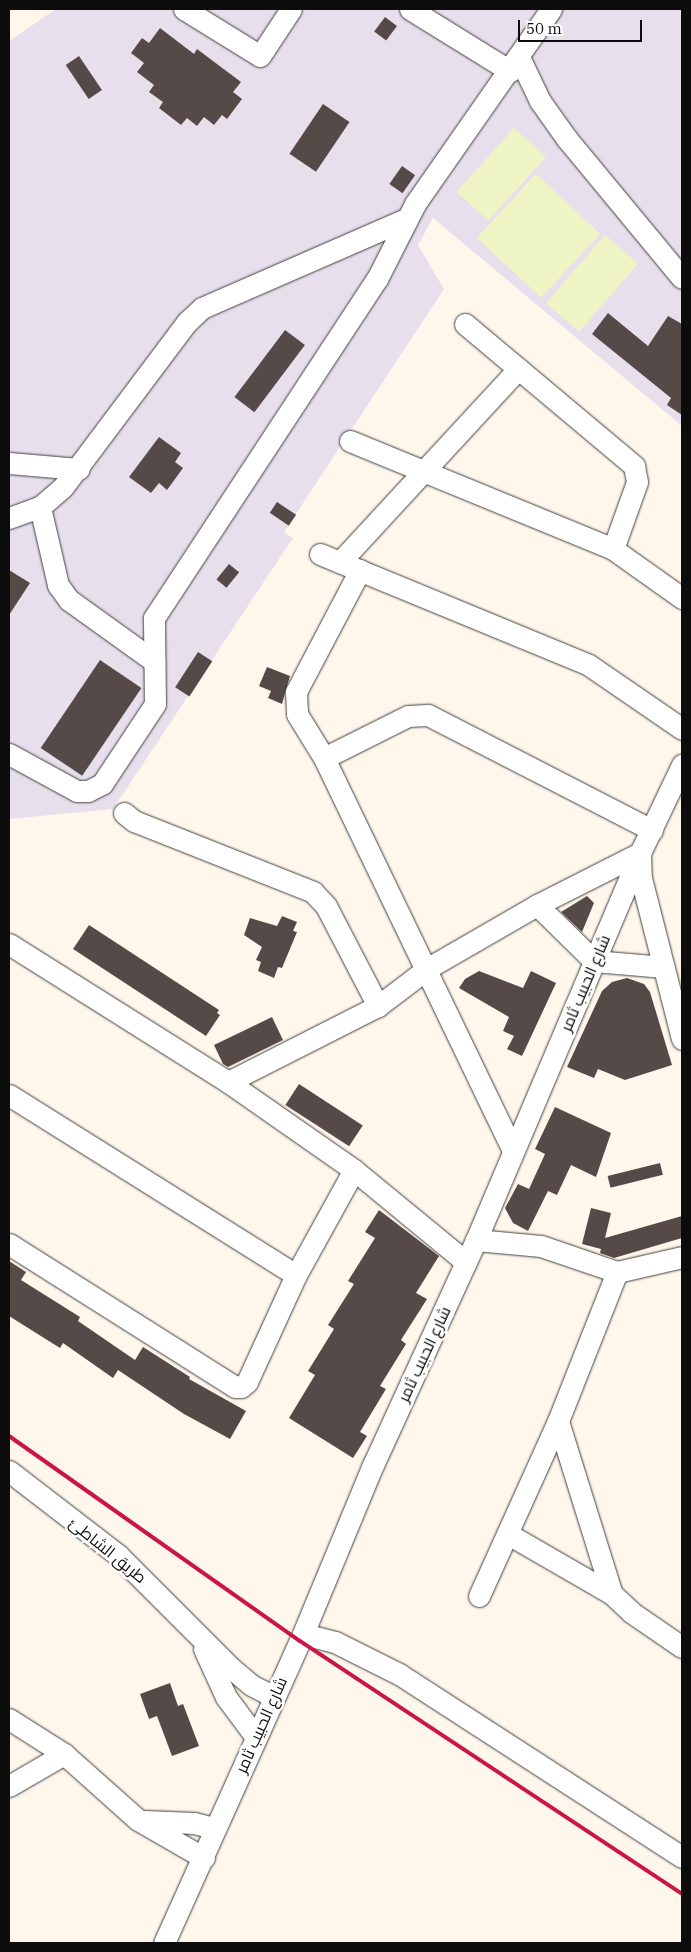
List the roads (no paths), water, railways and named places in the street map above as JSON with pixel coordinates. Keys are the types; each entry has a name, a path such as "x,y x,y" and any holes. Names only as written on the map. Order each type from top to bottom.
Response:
{"street":[{"path":"184,9 260,56 291,9"},
{"path":"410,9 514,64 566,139 682,278"},
{"path":"9,754 77,791 96,788 155,704 154,618 377,279 406,219 551,9"},
{"path":"9,518 40,507 79,469 187,322 202,308 406,219"},
{"path":"466,324 634,466 637,482 614,549"},
{"path":"340,562 422,470 518,369"},
{"path":"350,441 614,549 682,598"},
{"path":"9,463 79,469"},
{"path":"40,507 58,585 69,600 154,661"},
{"path":"320,554 588,665 682,729"},
{"path":"360,570 296,692 297,714 324,758 428,968 467,1062 513,1151"},
{"path":"324,758 408,716 428,715 652,830"},
{"name":"شارع الحبيب ثامر","path":"164,1943 204,1858 214,1828 255,1736 303,1634 373,1465 476,1240 640,854 682,765"},
{"path":"124,813 134,821 313,892 326,906 378,1006"},
{"path":"228,1082 378,1006 428,968 537,905 640,854 641,878 682,1039"},
{"path":"537,905 594,961 664,967"},
{"path":"9,944 228,1082 354,1170 466,1262"},
{"path":"9,1095 296,1275"},
{"path":"9,1244 235,1387 246,1382 296,1275 354,1170"},
{"path":"476,1240 541,1246 617,1272 682,1257"},
{"path":"479,1596 558,1421 617,1272"},
{"path":"558,1421 612,1594"},
{"name":"طريق الشاطئ","path":"9,1471 118,1555 199,1638 251,1685 273,1696"},
{"path":"508,1534 612,1594 631,1612 682,1647"},
{"path":"303,1634 335,1642 399,1674 682,1858"},
{"name":"طريق الشاطئ","path":"199,1638 226,1697 255,1736"},
{"path":"9,1719 64,1754 138,1820 204,1858"},
{"path":"9,1786 64,1754"},
{"path":"138,1820 194,1823 214,1828"}],"railway":[{"path":"9,1436 300,1641 682,1894"}]}
